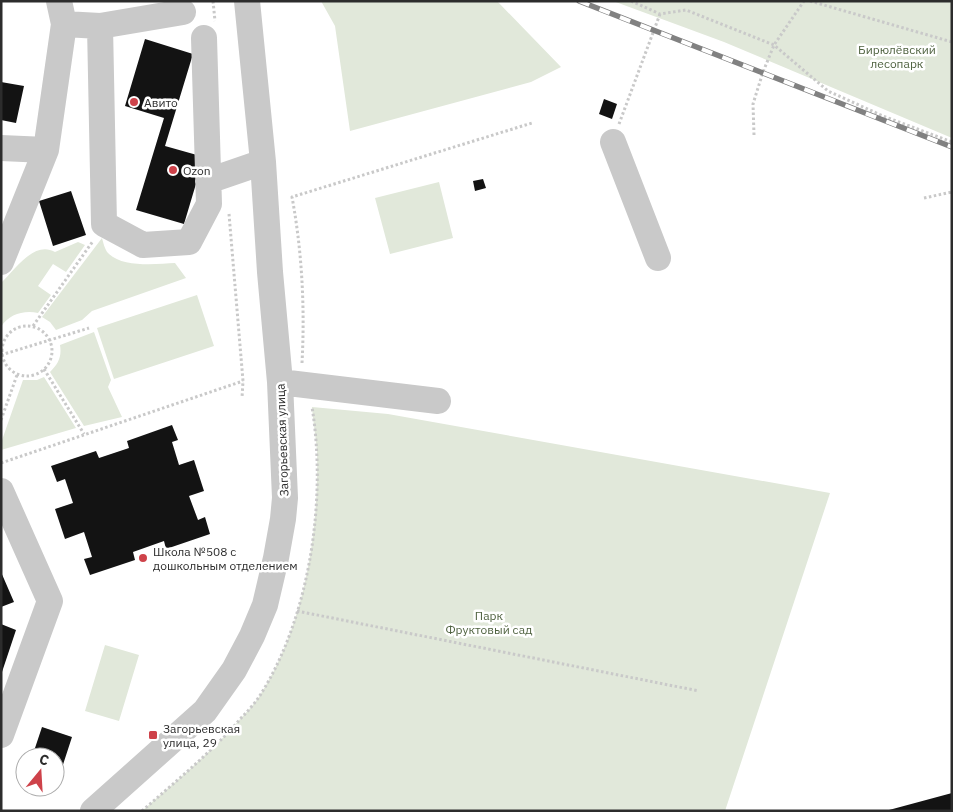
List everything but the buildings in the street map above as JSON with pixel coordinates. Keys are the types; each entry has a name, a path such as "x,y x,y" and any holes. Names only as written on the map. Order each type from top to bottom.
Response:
{"street":[{"name":"Загорьевская улица","path":"93,811 205,711 234,670 266,605 278,550 297,391 269,262 263,162 247,1"},
{"path":"1,262 46,150 62,13 100,26 183,12"},
{"path":"100,26 104,224 143,245 189,242 209,204 204,38"},
{"path":"613,142 658,258"},
{"path":"1,148 46,150"},
{"path":"208,181 263,162"},
{"path":"297,391 438,402"},
{"path":"1,490 50,601 1,735"}],"path":[{"path":"631,1 660,14 686,10 774,45 828,91 883,116 952,142"},
{"path":"754,135 753,104 774,45 804,1"},
{"path":"810,1 952,42"},
{"path":"613,142 660,14"},
{"path":"297,391 304,327 298,226 292,197 532,123"},
{"path":"924,198 952,192"},
{"path":"33,326 104,224"},
{"path":"33,326 44,332 50,340 52,354 48,365 39,373 28,376 18,375 8,368 1,355 2,345 8,334 19,327 33,326"},
{"path":"1,355 89,328"},
{"path":"44,369 84,435"},
{"path":"1,420 18,375"},
{"path":"1,463 243,381 242,398"},
{"path":"297,611 699,691"}],"green space":[{"path":"321,1 497,1 561,67 531,82 350,131 335,26"},
{"name":"Бирюлёвский лесопарк","path":"613,1 952,1 952,138 724,42"},
{"path":"439,182 453,238 390,254 375,198"},
{"path":"102,238 107,252 114,258 140,264 175,263 186,278 92,311 82,320 56,330 50,322 42,317"},
{"path":"78,242 85,245 66,272 53,264 38,286 51,295 38,313 27,312 17,314 8,319 1,327 1,283 32,253 47,249 55,252"},
{"path":"197,295 214,346 114,379 97,328"},
{"path":"94,332 111,380 108,387 122,417 84,426 50,372 59,360 60,345"},
{"path":"44,377 76,428 1,450 1,443 23,380 37,380"},
{"name":"Парк Фруктовый сад","path":"312,407 388,414 830,493 725,811 142,811 206,754 251,707 259,697 274,670 287,641 298,611 306,579 315,515 317,452"},
{"path":"105,645 139,655 119,721 85,711"}],"railway":[{"path":"579,1 952,147"}],"place":[{"name":"Авито","path":"134,102"},
{"name":"Ozon","path":"173,170"},
{"name":"Школа №508 с дошкольным отделением","path":"143,558"},
{"name":"Загорьевская улица, 29","path":"153,735"}]}
